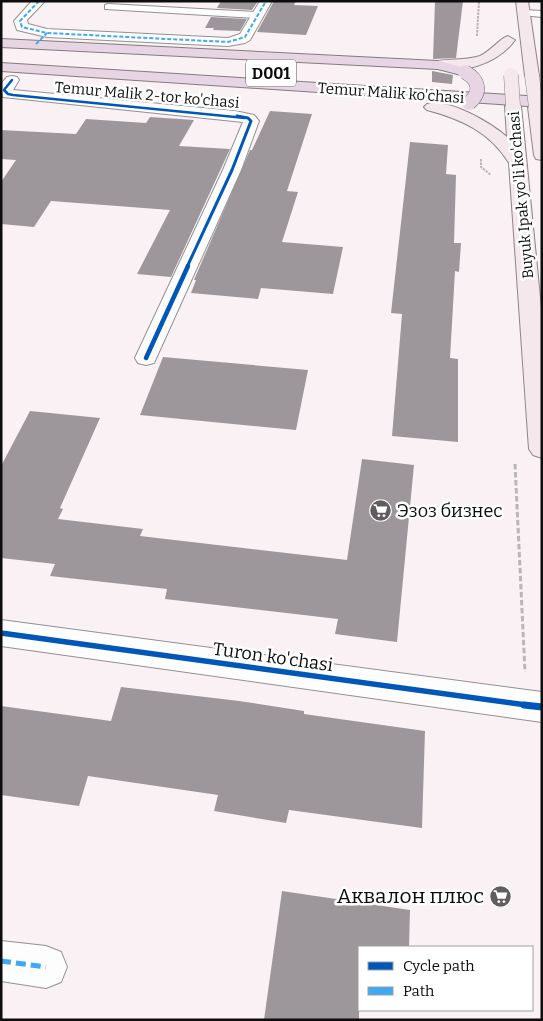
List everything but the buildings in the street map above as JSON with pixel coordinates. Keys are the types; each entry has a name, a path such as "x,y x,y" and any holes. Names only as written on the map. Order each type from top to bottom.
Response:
{"highway":[{"path":"1,43 438,66 465,72 474,78 478,89 476,98 469,103 455,107 432,108 5,76"},
{"name":"Temur Malik ko'chasi","path":"1,55 542,90"},
{"name":"Temur Malik ko'chasi","path":"5,76 539,105"}],"main road":[{"name":"Buyuk Ipak yo'li ko'chasi","path":"523,7 532,76 539,105 542,156"},
{"name":"Buyuk Ipak yo'li ko'chasi","path":"507,23 542,449"},
{"path":"438,66 486,58 503,48 508,40"},
{"path":"527,41 542,53"},
{"path":"432,108 464,116 490,129 506,145 518,162"}],"street":[{"path":"39,1 22,18 20,24 26,29 47,33 234,42 245,37 266,1"},
{"path":"36,44 47,33"},
{"name":"Temur Malik 2-tor ko'chasi","path":"5,76 4,90 8,94 13,95 235,116 248,118 251,121 232,170 146,358"},
{"name":"Turon ko'chasi","path":"1,633 542,707"},
{"path":"1,961 46,967"}],"lane":[{"path":"108,7 258,15"},
{"path":"523,7 542,14"}],"marked path":[{"path":"39,1 20,21 22,27 47,33 228,42 245,37 266,1"},
{"path":"36,44 47,33"},
{"path":"1,961 46,967"}],"cycle path":[{"path":"12,80 4,90 8,94 13,95 235,116 248,118 251,121 232,170 146,358"},
{"path":"1,633 542,707"}],"place":[{"name":"Эзоз бизнес","path":"381,511"},
{"name":"Аквалон плюс","path":"500,896"}]}
